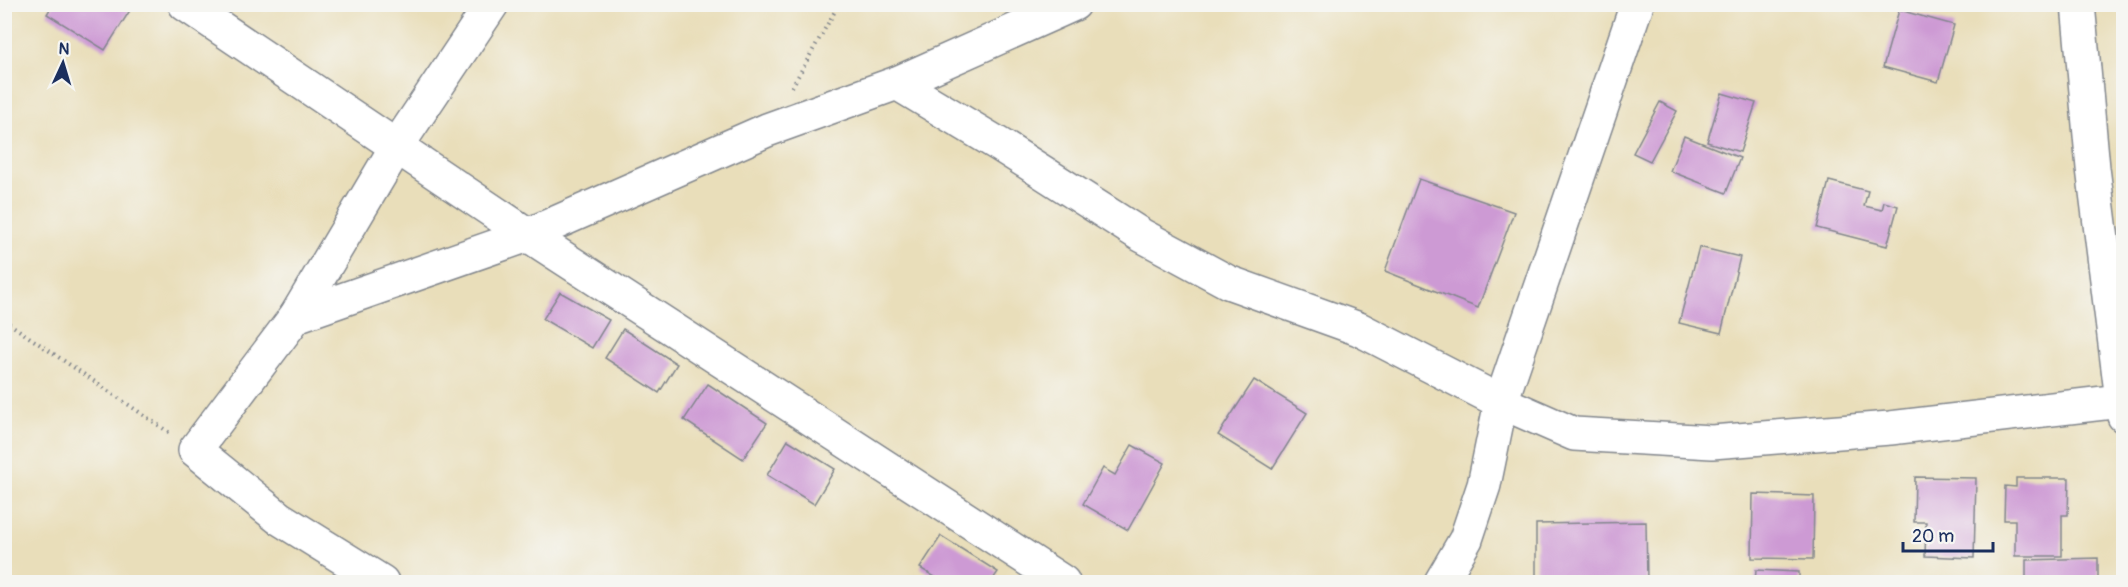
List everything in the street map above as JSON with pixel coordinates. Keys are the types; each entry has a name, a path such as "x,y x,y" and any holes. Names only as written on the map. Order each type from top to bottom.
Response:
{"street":[{"path":"184,4 528,235 1063,582"},
{"path":"382,582 279,518 195,450 296,315 397,146 492,4"},
{"path":"296,315 528,235 767,130 897,83 1074,4"},
{"path":"1441,582 1466,539 1484,485 1501,402 1637,4"},
{"path":"897,83 1000,145 1141,235 1228,282 1359,329 1501,402 1574,434 1712,442 2122,409 2093,168 2078,4"}],"path":[{"path":"767,130 839,4"},
{"path":"4,321 195,450"}],"building":[{"path":"53,4 134,4 105,50 47,14"},
{"path":"1899,10 1954,25 1938,82 1883,67"},
{"path":"1722,93 1756,103 1740,152 1707,142"},
{"path":"1660,102 1677,111 1650,161 1633,153"},
{"path":"1684,136 1740,158 1726,193 1670,171"},
{"path":"1419,179 1514,212 1478,308 1385,271"},
{"path":"1829,181 1868,191 1864,206 1882,210 1884,202 1898,206 1887,246 1817,228"},
{"path":"1699,247 1740,257 1721,333 1679,323"},
{"path":"560,292 609,320 592,348 543,319"},
{"path":"623,329 677,364 659,393 605,358"},
{"path":"1254,380 1307,413 1272,469 1218,435"},
{"path":"708,384 767,423 743,459 684,420"},
{"path":"788,440 835,469 814,504 767,475"},
{"path":"1132,445 1165,463 1128,530 1083,504 1103,468 1115,475"},
{"path":"1915,477 1976,478 1974,558 1925,556 1926,522 1914,522"},
{"path":"2016,478 2069,478 2068,515 2062,515 2062,556 2015,556 2015,520 2004,520 2005,486 2016,487"},
{"path":"1753,494 1814,496 1813,559 1752,558"},
{"path":"1646,522 1647,582 1536,582 1536,524"},
{"path":"941,536 998,572 991,582 943,582 920,568"},
{"path":"2098,558 2098,582 2026,582 2026,560"},
{"path":"1756,570 1799,572 1799,582 1755,582"}]}
